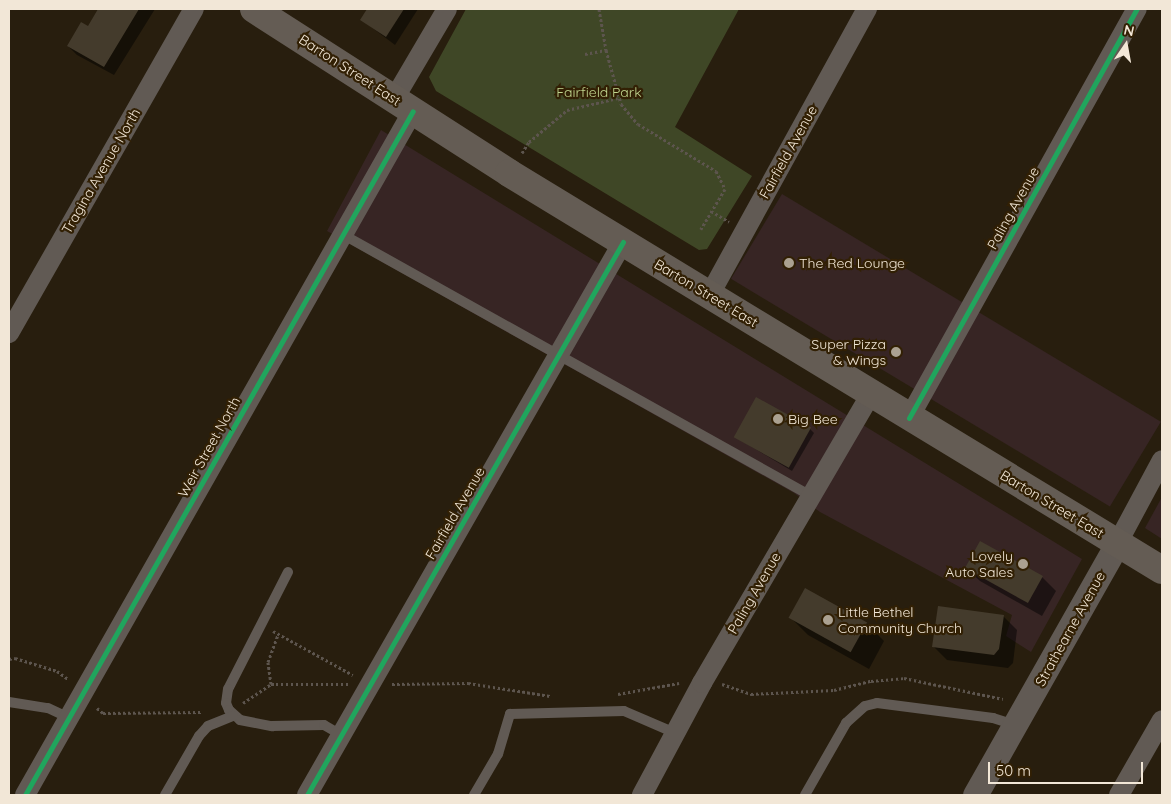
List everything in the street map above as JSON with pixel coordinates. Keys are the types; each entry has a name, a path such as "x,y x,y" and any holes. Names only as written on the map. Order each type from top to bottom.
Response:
{"main road":[{"name":"Barton Street East","path":"254,9 509,173 909,418 1162,570"}],"street":[{"name":"Tragina Avenue North","path":"9,333 194,9"},
{"name":"Weir Street North","path":"25,795 342,234 404,105 447,9"},
{"name":"Fairfield Avenue","path":"709,296 867,9"},
{"name":"Paling Avenue","path":"909,418 1137,9"},
{"name":"Fairfield Avenue","path":"307,795 623,242"},
{"name":"Paling Avenue","path":"642,795 702,683 871,394"},
{"name":"Strathearne Avenue","path":"975,795 1117,544 1162,460"},
{"path":"1120,795 1162,720"}],"lane":[{"path":"342,234 811,496"},
{"path":"231,713 228,688 288,572"},
{"path":"9,702 48,708 69,718"},
{"path":"805,795 846,723 865,706 884,704 994,718 1020,716"},
{"path":"474,795 498,754 510,714 624,711 675,733"},
{"path":"165,795 199,736 208,726 231,713 272,726 324,725 341,735"}],"path":[{"path":"599,9 606,50 618,98 638,124 716,170 725,189 701,230"},
{"path":"585,54 606,50"},
{"path":"509,173 529,142 562,113 618,98"},
{"path":"261,625 370,684"},
{"path":"271,684 268,662 278,634"},
{"path":"9,659 15,658 57,671 73,682 81,696 103,713 231,713 271,684 468,683 556,697"},
{"path":"611,696 675,684 721,684 751,694 834,690 871,681 914,679 994,696 1020,716"}],"shaded area":[{"path":"381,130 1082,559 1031,652 1006,636 1012,615 820,512 794,493 327,231"},
{"path":"782,194 1161,422 1110,507 731,279"},
{"path":"1162,497 1162,539 1145,528"}],"green space":[{"name":"Fairfield Park","path":"466,9 739,9 675,127 752,176 707,249 699,250 436,91 429,77"}],"building":[{"path":"98,9 139,9 104,67 67,46 81,22 88,26"},
{"path":"367,9 404,9 386,37 360,20"},
{"path":"756,397 811,428 789,468 734,437"},
{"path":"980,541 1043,576 1028,603 965,568"},
{"name":"Little Bethel Community Church","path":"805,588 867,622 851,652 789,618"},
{"path":"938,606 1004,615 999,649 994,655 932,647"}],"cycle path":[{"path":"909,418 1137,9"},
{"path":"25,795 413,111"},
{"path":"307,795 623,242"}],"place":[{"name":"The Red Lounge","path":"789,263"},
{"name":"Super Pizza & Wings","path":"896,352"},
{"name":"Big Bee","path":"778,419"},
{"name":"Lovely Auto Sales","path":"1023,564"},
{"name":"Little Bethel Community Church","path":"828,620"}]}
